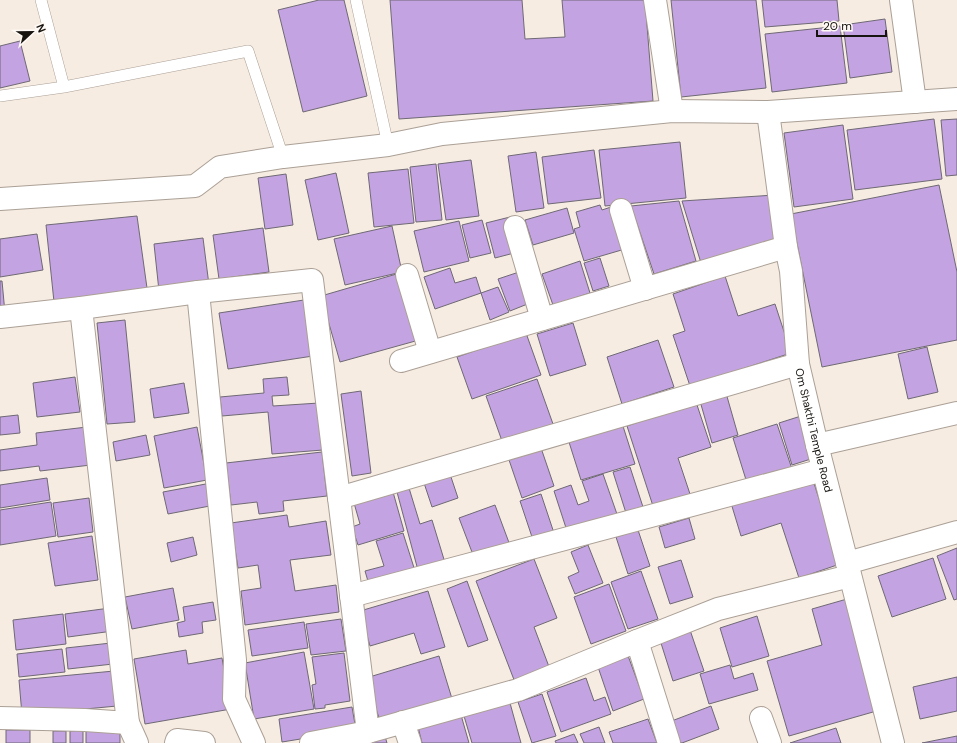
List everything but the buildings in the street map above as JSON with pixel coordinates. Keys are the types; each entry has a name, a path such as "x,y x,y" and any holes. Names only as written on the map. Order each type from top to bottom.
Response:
{"street":[{"path":"655,0 672,111"},
{"path":"901,0 915,102"},
{"path":"0,200 195,186 220,167 283,157 388,145 442,134 672,111 768,112 957,99"},
{"name":"Om Shakthi Temple Road","path":"768,112 786,247 791,271 798,364 823,470 893,743"},
{"path":"621,210 645,289"},
{"path":"515,227 542,319"},
{"path":"401,361 786,247"},
{"path":"407,275 430,352"},
{"path":"0,317 81,308 198,292 312,280 368,732"},
{"path":"198,292 235,660 234,699 254,743"},
{"path":"81,308 128,723 137,743"},
{"path":"339,498 798,364"},
{"path":"817,445 957,413"},
{"path":"351,596 823,470"},
{"path":"311,743 368,732 518,690 637,641 718,610 849,569 957,532"},
{"path":"637,641 669,743"},
{"path":"0,718 85,720 128,723"},
{"path":"761,718 770,743"},
{"path":"402,722 410,743"},
{"path":"176,743 177,740 204,743"}],"lane":[{"path":"41,0 64,87"},
{"path":"356,0 388,145"},
{"path":"0,96 64,87 248,51 283,157"}]}
